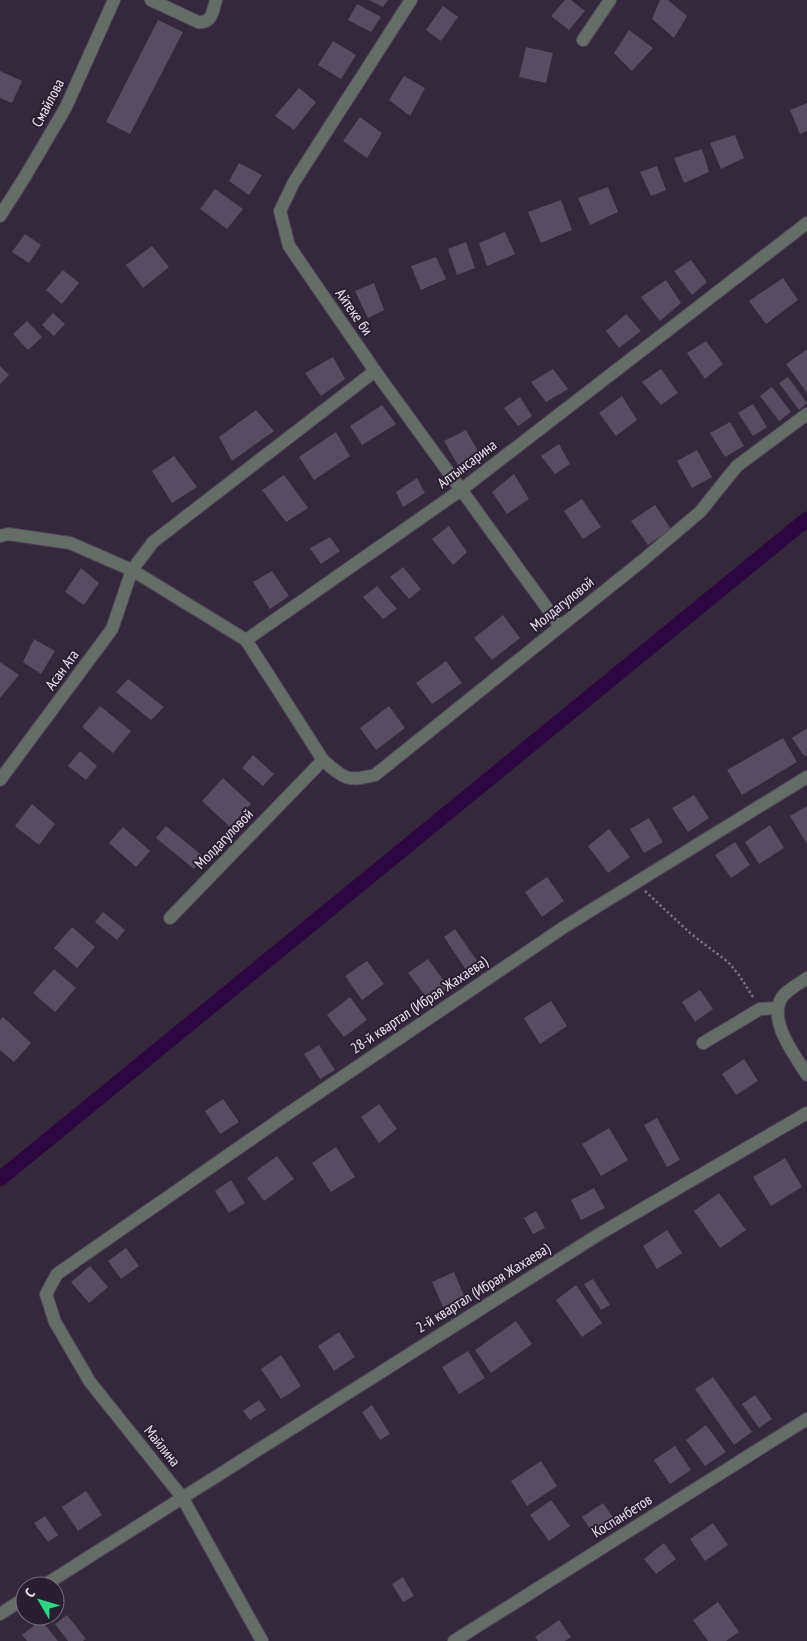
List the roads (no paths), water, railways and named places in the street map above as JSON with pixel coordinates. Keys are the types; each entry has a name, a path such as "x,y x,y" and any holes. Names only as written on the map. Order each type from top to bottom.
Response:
{"street":[{"name":"Смайлова","path":"0,216 66,108 114,0"},
{"path":"151,0 203,23 208,21 211,16 216,0"},
{"name":"Айтеке би","path":"411,0 294,182 280,211 289,246 375,371 560,626"},
{"path":"583,40 610,0"},
{"name":"Алтынсарина","path":"246,640 461,490 807,223"},
{"path":"132,570 153,542 375,371"},
{"name":"Молдагуловой","path":"246,640 323,760 339,774 356,780 375,775 642,561 700,512 737,466 807,414"},
{"path":"0,536 8,534 70,543 132,570 246,640"},
{"name":"Асан Ата","path":"0,780 112,628 132,570"},
{"name":"Молдагуловой","path":"170,918 323,760"},
{"name":"28-й квартал (Ибрая Жахаева)","path":"57,1274 302,1104 564,927 807,776"},
{"path":"807,978 783,997 778,1008 780,1030 807,1075"},
{"path":"703,1043 760,1009 778,1008"},
{"name":"2-й квартал (Ибрая Жахаева)","path":"59,1576 601,1233 807,1113"},
{"name":"Майлина","path":"57,1274 46,1294 55,1322 90,1382 182,1497 262,1641"},
{"name":"Коспанбетов","path":"454,1641 807,1419"},
{"path":"0,1614 15,1604"}],"waterway":[{"path":"0,1179 807,519"}]}
